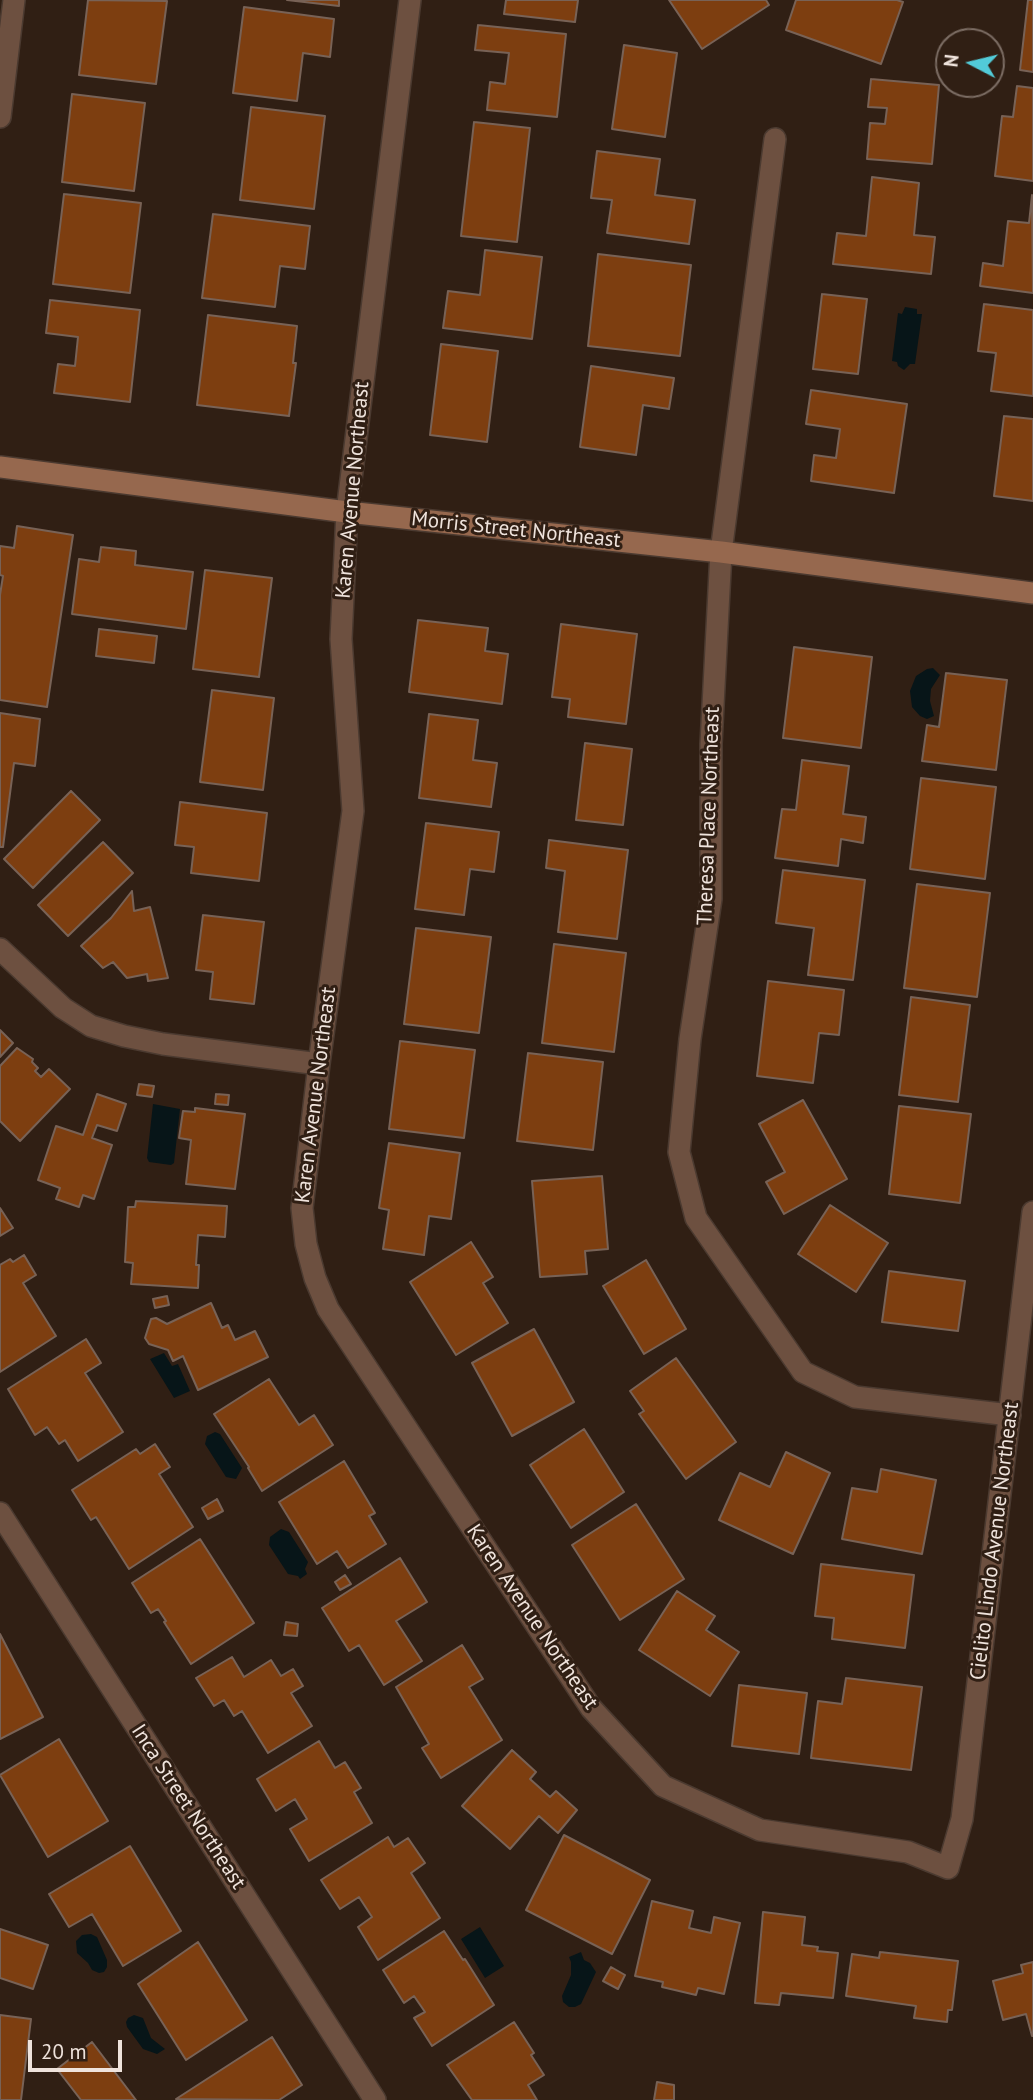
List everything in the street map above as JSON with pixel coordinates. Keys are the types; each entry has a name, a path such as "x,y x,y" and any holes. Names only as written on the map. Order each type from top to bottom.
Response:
{"street":[{"path":"0,117 14,0"},
{"name":"Karen Avenue Northeast","path":"410,0 346,512 341,639 353,811 302,1208 306,1244 315,1278 328,1310 591,1709 663,1786 760,1830 908,1852 948,1868"},
{"name":"Theresa Place Northeast","path":"775,139 721,552 711,744 711,900 690,1039 679,1152 696,1218 803,1372 855,1397 1010,1415"},
{"name":"Morris Street Northeast","path":"0,467 346,512 721,552 1033,593"},
{"path":"0,949 63,1008 91,1026 163,1044 319,1064"},
{"name":"Cielito Lindo Avenue Northeast","path":"948,1868 962,1819 1033,1212"},
{"name":"Inca Street Northeast","path":"0,1513 6,1536 375,2100"}],"shaded area":[{"path":"905,307 917,309 917,314 922,314 915,364 910,364 904,370 897,362 892,361 898,313 902,314"},
{"path":"933,668 940,675 931,689 930,701 934,716 927,719 912,707 910,691 916,676"},
{"path":"153,1104 180,1109 174,1163 171,1165 149,1162 147,1158"},
{"path":"164,1353 172,1366 178,1364 190,1391 174,1398 150,1359"},
{"path":"215,1432 220,1434 242,1468 236,1479 226,1477 205,1444 207,1436"},
{"path":"281,1529 289,1532 308,1562 305,1569 307,1574 300,1579 288,1574 269,1545 270,1537"},
{"path":"480,1927 504,1966 485,1978 461,1939"},
{"path":"91,1934 97,1937 107,1960 104,1972 92,1970 77,1953 76,1941 82,1935"},
{"path":"581,1952 584,1960 590,1963 596,1972 581,2004 569,2007 563,2002 562,1996 571,1975 569,1957"},
{"path":"134,2015 143,2018 151,2038 165,2049 157,2054 143,2049 127,2027 128,2018"}],"building":[{"path":"88,0 167,1 156,84 79,75"},
{"path":"287,0 339,0 339,6"},
{"path":"506,0 578,0 575,22 504,14"},
{"path":"669,0 766,0 769,5 702,49"},
{"path":"796,0 903,2 881,64 786,30"},
{"path":"1028,0 1033,0 1033,72 1020,70"},
{"path":"244,7 334,19 330,57 303,53 297,101 233,93"},
{"path":"478,25 566,34 557,117 487,110 490,82 505,84 509,53 475,50"},
{"path":"624,45 677,53 665,137 612,129"},
{"path":"871,79 935,85 935,98 938,98 932,164 867,159 870,123 885,124 887,108 868,107"},
{"path":"1017,86 1033,88 1033,181 995,176 1002,116 1013,117"},
{"path":"72,94 145,103 134,191 62,182"},
{"path":"251,107 325,116 314,209 240,200"},
{"path":"474,122 530,128 517,242 461,236"},
{"path":"597,151 660,159 655,195 695,200 689,244 607,233 612,200 591,198"},
{"path":"872,177 919,183 914,235 935,237 931,274 833,264 837,233 866,236"},
{"path":"64,194 141,203 130,293 53,284"},
{"path":"1032,195 1033,293 980,286 983,263 1003,266 1008,221 1029,223"},
{"path":"213,214 310,226 305,269 280,266 275,307 202,298"},
{"path":"485,250 542,257 532,339 443,328 448,291 480,295"},
{"path":"598,254 691,265 680,356 588,346"},
{"path":"822,294 867,299 858,374 813,369"},
{"path":"50,300 140,310 130,402 54,393 58,364 75,366 78,337 46,333"},
{"path":"984,304 1033,310 1033,396 991,391 996,353 978,351"},
{"path":"208,315 297,326 293,363 296,363 289,416 197,405"},
{"path":"441,344 498,351 487,442 430,435"},
{"path":"591,366 674,378 669,409 643,405 636,455 580,447"},
{"path":"811,390 907,404 894,493 811,481 814,455 836,458 840,429 806,424"},
{"path":"1004,416 1033,419 1033,501 994,496"},
{"path":"17,526 73,535 47,707 0,700 0,595 3,576 0,575 0,546 14,548"},
{"path":"101,547 136,551 135,565 193,572 186,629 72,614 79,559 99,562"},
{"path":"205,570 272,578 259,677 193,669"},
{"path":"418,620 488,628 485,651 508,654 502,704 409,692"},
{"path":"561,624 637,634 626,724 568,717 570,699 552,697"},
{"path":"99,629 157,636 154,663 96,656"},
{"path":"794,647 872,657 861,748 783,738"},
{"path":"946,673 1007,680 996,770 922,761 927,725 939,727"},
{"path":"212,690 274,698 263,790 200,782"},
{"path":"0,713 40,719 35,766 14,763 3,847 0,847"},
{"path":"429,714 478,720 473,760 497,763 491,807 419,798"},
{"path":"585,743 632,749 623,825 576,820"},
{"path":"802,760 849,766 843,814 866,817 863,843 841,839 838,866 775,858 782,809 796,810"},
{"path":"921,778 996,787 985,879 910,869"},
{"path":"71,791 100,820 33,888 4,859"},
{"path":"180,802 267,813 259,881 191,873 194,847 175,845"},
{"path":"426,823 499,832 494,872 470,869 464,915 415,909"},
{"path":"549,840 628,850 617,939 558,932 565,871 546,868"},
{"path":"103,842 133,873 68,936 38,905"},
{"path":"783,870 865,880 853,980 808,975 814,928 776,923"},
{"path":"917,884 990,893 977,997 904,988"},
{"path":"132,891 134,911 150,907 168,978 148,981 147,974 127,978 113,962 103,968 81,946 111,918"},
{"path":"203,915 264,922 254,1004 210,999 213,972 196,970"},
{"path":"416,928 491,937 479,1033 404,1024"},
{"path":"554,944 626,953 614,1052 542,1043"},
{"path":"768,981 844,990 839,1035 819,1033 813,1083 757,1076"},
{"path":"911,997 970,1005 958,1102 899,1095"},
{"path":"0,1030 13,1043 0,1057"},
{"path":"400,1041 475,1050 464,1138 389,1129"},
{"path":"17,1048 33,1059 32,1062 38,1068 35,1071 41,1077 49,1069 70,1089 20,1141 0,1121 0,1066"},
{"path":"528,1053 603,1062 593,1150 517,1141"},
{"path":"139,1084 154,1086 152,1097 137,1095"},
{"path":"97,1094 126,1104 117,1131 97,1125 92,1138 112,1145 94,1199 83,1195 79,1207 56,1199 60,1188 38,1180 56,1126 83,1135"},
{"path":"216,1094 229,1095 228,1105 215,1104"},
{"path":"803,1100 847,1179 784,1214 766,1182 785,1172 759,1124"},
{"path":"899,1106 971,1114 960,1203 889,1194"},
{"path":"195,1108 245,1114 235,1189 186,1184 191,1140 179,1138 183,1111 195,1112"},
{"path":"389,1143 460,1153 451,1219 429,1216 424,1255 383,1249 389,1210 379,1208"},
{"path":"602,1176 608,1249 585,1251 587,1274 540,1277 532,1181"},
{"path":"136,1201 227,1206 225,1237 198,1235 198,1288 131,1284 133,1263 125,1262 128,1207 135,1207"},
{"path":"830,1205 888,1243 856,1292 798,1254"},
{"path":"0,1208 13,1228 0,1236"},
{"path":"471,1242 493,1277 483,1283 508,1323 456,1355 410,1282"},
{"path":"24,1255 36,1275 23,1283 56,1336 0,1372 0,1265 10,1259 13,1262"},
{"path":"646,1260 686,1329 644,1354 603,1286"},
{"path":"889,1271 965,1281 958,1331 882,1322"},
{"path":"167,1296 169,1305 155,1308 153,1299"},
{"path":"211,1303 222,1328 228,1325 235,1340 255,1331 268,1357 198,1390 183,1356 173,1361 168,1350 149,1344 145,1338 151,1319 156,1318 167,1324"},
{"path":"534,1329 574,1402 512,1436 472,1363"},
{"path":"86,1339 101,1363 85,1373 123,1432 78,1461 65,1440 59,1444 47,1427 35,1435 8,1389"},
{"path":"676,1358 736,1442 686,1479 639,1414 644,1411 630,1391"},
{"path":"269,1379 299,1425 314,1415 333,1445 262,1491 214,1414"},
{"path":"584,1429 624,1492 571,1528 530,1465"},
{"path":"155,1444 170,1467 159,1474 193,1527 129,1569 96,1517 91,1520 72,1490 136,1449 140,1454"},
{"path":"786,1452 830,1473 793,1554 719,1520 740,1473 770,1487"},
{"path":"344,1461 375,1513 369,1516 386,1544 348,1568 337,1551 317,1564 279,1502"},
{"path":"881,1469 936,1480 922,1554 842,1539 852,1488 877,1492"},
{"path":"217,1499 223,1511 208,1519 202,1508"},
{"path":"636,1504 684,1579 620,1620 572,1545"},
{"path":"200,1539 254,1623 191,1664 158,1609 151,1613 132,1583"},
{"path":"400,1558 427,1602 396,1621 422,1661 384,1685 359,1645 349,1651 322,1608"},
{"path":"821,1564 914,1575 905,1648 832,1639 834,1618 815,1616"},
{"path":"345,1575 351,1584 340,1590 335,1582"},
{"path":"677,1591 715,1616 706,1630 739,1652 710,1696 639,1650"},
{"path":"286,1622 298,1624 297,1636 284,1635"},
{"path":"0,1634 43,1717 0,1739"},
{"path":"462,1645 483,1679 469,1687 502,1740 441,1778 422,1748 429,1744 396,1687"},
{"path":"232,1657 244,1677 271,1660 281,1676 293,1669 303,1686 291,1693 312,1726 268,1753 242,1711 234,1716 224,1700 214,1706 196,1678"},
{"path":"846,1678 922,1687 911,1770 811,1758 818,1701 842,1704"},
{"path":"739,1685 807,1693 799,1754 732,1746"},
{"path":"59,1739 108,1821 48,1857 0,1775"},
{"path":"319,1741 335,1768 345,1762 361,1788 354,1792 372,1823 309,1861 290,1829 307,1819 295,1799 276,1811 257,1779"},
{"path":"512,1750 536,1772 530,1779 550,1797 556,1791 577,1810 558,1833 539,1816 510,1849 462,1806"},
{"path":"564,1835 650,1880 612,1954 526,1910"},
{"path":"388,1837 394,1847 408,1838 425,1863 411,1873 440,1918 378,1960 358,1927 372,1917 359,1897 340,1909 321,1880"},
{"path":"130,1846 181,1931 123,1966 92,1914 69,1927 49,1894"},
{"path":"652,1901 693,1911 689,1928 711,1933 714,1917 740,1923 724,1994 698,1988 696,1995 662,1987 663,1982 635,1976"},
{"path":"763,1912 805,1917 802,1945 818,1947 817,1951 838,1953 833,1998 781,1993 779,2005 755,2003"},
{"path":"0,1929 48,1945 33,1989 0,1978"},
{"path":"444,1931 494,2005 432,2046 414,2018 425,2012 414,1996 404,2003 383,1970"},
{"path":"198,1942 247,2020 186,2060 138,1984"},
{"path":"880,1952 958,1961 952,2010 948,2010 947,2022 914,2018 916,2006 846,1996 852,1954 879,1958"},
{"path":"1033,1962 1032,2036 1026,2014 1003,2020 993,1981 1023,1973 1021,1965"},
{"path":"611,1967 625,1975 618,1989 603,1981"},
{"path":"0,2015 31,2019 21,2100 0,2100"},
{"path":"514,2022 534,2053 531,2055 544,2075 528,2085 537,2100 472,2100 447,2065"},
{"path":"272,2037 302,2085 279,2100 176,2099"},
{"path":"92,2042 136,2100 81,2100 57,2069"},
{"path":"657,2082 674,2085 674,2100 654,2100"}]}
